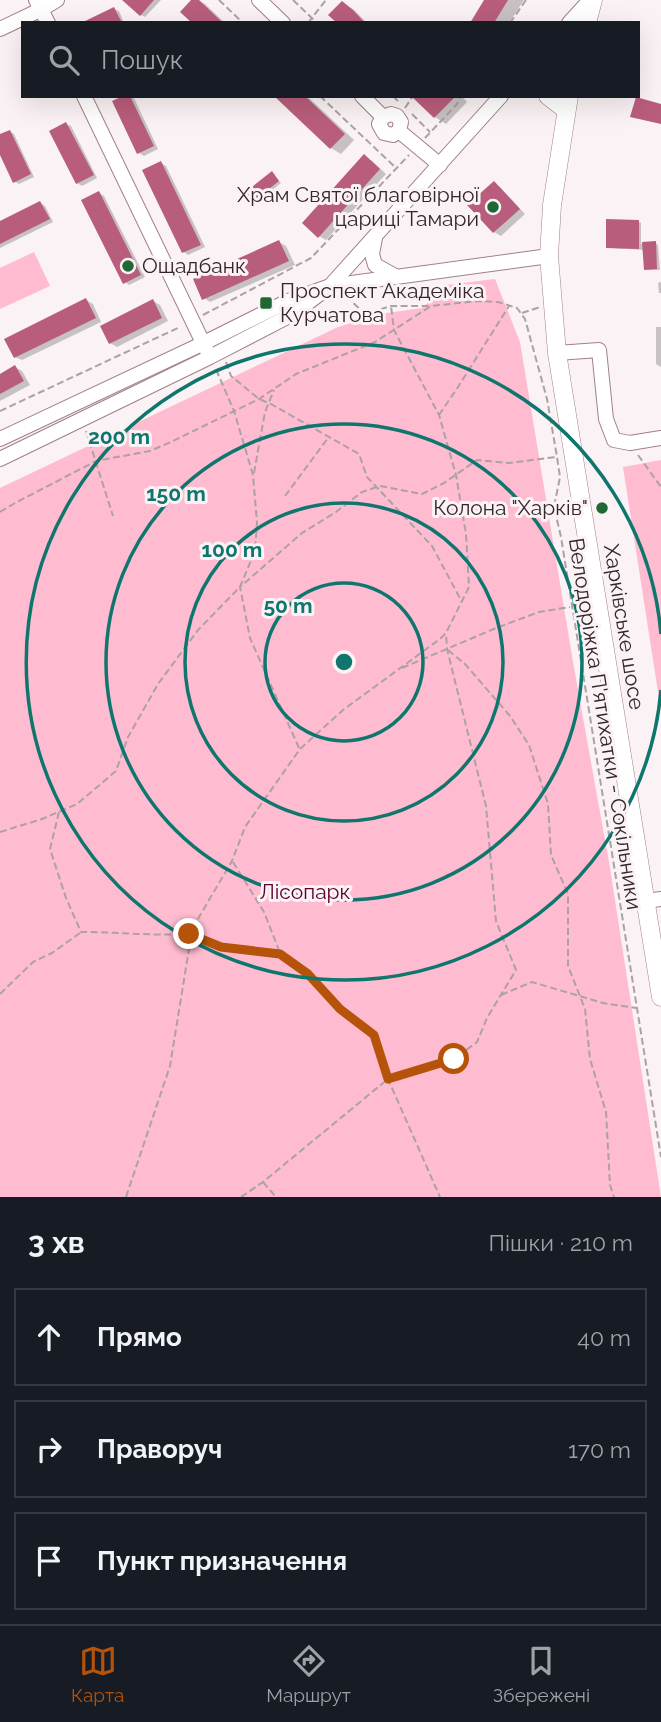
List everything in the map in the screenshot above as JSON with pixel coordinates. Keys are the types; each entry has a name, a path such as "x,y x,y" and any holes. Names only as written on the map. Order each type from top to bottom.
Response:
{"main road":[{"path":"587,21 592,0"},
{"name":"Харківське шосе","path":"568,103 552,205 549,256 557,353 653,900 661,997"}],"street":[{"path":"0,29 42,11 57,0"},
{"path":"260,0 281,21"},
{"path":"571,21 592,0"},
{"path":"85,98 207,350"},
{"path":"364,98 383,117 391,114 397,116 401,122 399,131 440,164"},
{"path":"0,439 293,314 330,286 499,98"},
{"path":"375,238 372,254 375,265 395,276"},
{"path":"330,286 549,256"},
{"path":"0,459 82,419 207,350"},
{"path":"557,353 599,350 606,419 614,440 630,443 661,438"}],"path":[{"path":"219,0 241,21"},
{"path":"293,0 315,21"},
{"path":"310,21 326,0"},
{"path":"511,21 526,0"},
{"path":"322,98 396,168"},
{"path":"395,98 430,132"},
{"path":"0,411 192,321 310,258 460,98"},
{"path":"330,286 350,299 365,314 391,306 431,306 478,301 510,305 521,313 553,303"},
{"path":"439,415 510,305"},
{"path":"126,1197 170,1066 189,949 189,934 232,861 245,827 300,749 343,710 446,633 470,587 466,534 456,474 439,415 394,330 391,306"},
{"path":"0,512 96,461 150,451 234,411 259,399 296,374 375,342 431,306"},
{"name":"Велодоріжка П'ятихатки - Сокільники","path":"521,313 547,399 557,457 560,477 554,507 661,1157"},
{"path":"207,350 234,411 253,475 257,523 255,551 240,587 250,638 300,749"},
{"path":"226,361 231,376 259,399 359,454 367,477 432,546 462,602"},
{"path":"253,475 265,412 274,390"},
{"path":"82,419 113,516"},
{"path":"285,496 329,437"},
{"path":"630,443 661,487"},
{"path":"0,832 42,820 77,804 116,771 128,737 158,684 198,630 240,587 302,533 362,492 380,486 422,494 477,460 509,463 557,457"},
{"path":"396,671 539,612 571,606"},
{"path":"241,1197 388,1079 454,1059 477,1042 487,1018 516,970 496,920 486,806 447,649 446,633"},
{"path":"447,649 465,664 510,716 529,745 548,804 551,855 568,894 568,967 585,1009 590,1059 606,1112 610,1185 614,1197"},
{"path":"59,812 50,849 66,898 81,932"},
{"path":"232,861 264,912 280,954"},
{"path":"0,994 33,962 52,953 81,932 160,936 189,934 221,947 280,954 308,974 340,1009 374,1035 388,1079 440,1197"},
{"path":"500,996 532,982 603,1003 637,1008"},
{"path":"262,1182 276,1197"}],"green space":[{"path":"34,252 50,286 0,309 0,268"},
{"name":"Лісопарк","path":"495,279 520,342 610,868 661,1197 0,1197 0,488 338,327 380,314 422,308 446,285"},
{"path":"661,460 661,711 623,467"}],"building":[{"path":"122,0 154,0 140,16"},
{"path":"191,0 199,0 221,21 190,21 180,12"},
{"path":"484,0 508,0 495,21 471,21"},
{"path":"342,1 363,21 335,21 328,15"},
{"path":"114,7 121,21 85,21"},
{"path":"131,98 154,146 137,154 112,101"},
{"path":"276,98 307,98 345,134 330,149"},
{"path":"413,98 454,98 434,118"},
{"path":"636,98 661,104 661,124 630,117"},
{"path":"66,122 94,175 76,184 49,131"},
{"path":"10,130 31,174 13,183 0,155 0,134"},
{"path":"364,154 380,169 318,238 302,223"},
{"path":"161,161 201,245 182,253 142,170"},
{"path":"272,171 279,181 251,203 243,194"},
{"name":"Храм Святої благовірної цариці Тамари","path":"494,181 520,209 493,233 467,205"},
{"path":"99,191 141,275 123,284 81,200"},
{"path":"40,201 50,219 0,244 0,221"},
{"path":"606,219 639,220 639,249 606,248"},
{"path":"279,240 289,261 202,300 193,279"},
{"path":"656,241 657,269 644,270 642,242"},
{"path":"86,298 96,318 14,358 4,339"},
{"path":"153,299 162,318 109,344 100,326"},
{"path":"15,365 24,381 0,394 0,374"}],"place":[{"name":"Храм Святої благовірної цариці Тамари","path":"493,207"},
{"name":"Ощадбанк","path":"128,266"},
{"name":"Проспект Академіка Курчатова","path":"266,303"},
{"name":"Колона \"Харків\"","path":"602,508"}],"route":[{"path":"189,934 221,947 280,954 308,974 340,1009 374,1035 388,1079 454,1059"}]}
